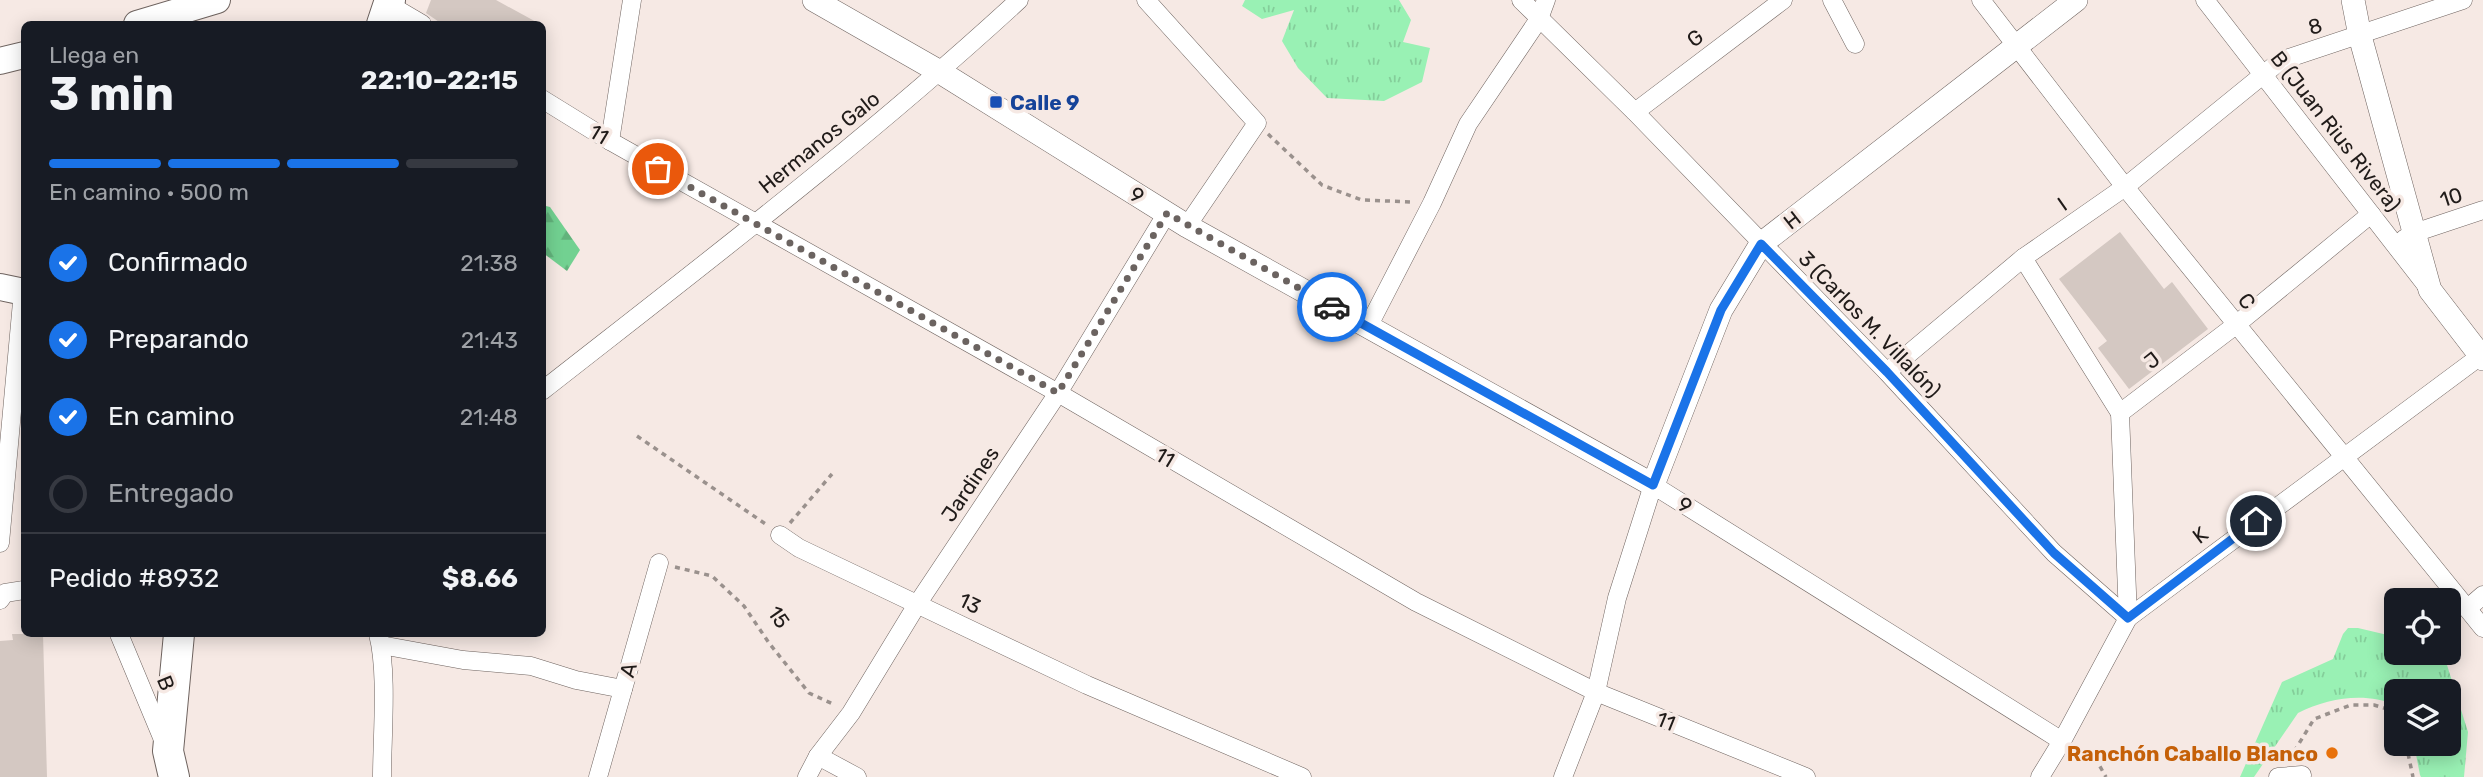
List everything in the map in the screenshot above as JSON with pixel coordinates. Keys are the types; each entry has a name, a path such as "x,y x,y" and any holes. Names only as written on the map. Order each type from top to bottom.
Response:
{"main road":[{"path":"153,17 218,0"},
{"path":"0,61 21,56"},
{"path":"171,764 179,637"}],"street":[{"path":"610,141 632,0"},
{"name":"9","path":"814,0 940,72 1187,226 1653,485 2063,741"},
{"name":"Hermanos Galo","path":"546,388 755,224 940,72 1019,0"},
{"path":"1146,0 1257,123 1187,226"},
{"name":"3 (Carlos M. Villalón)","path":"1521,0 1635,112 1887,372 2054,553 2128,618"},
{"path":"1368,327 1432,203 1468,124 1539,19 1546,0"},
{"name":"G","path":"1635,112 1783,0"},
{"path":"1832,0 1855,44"},
{"name":"C","path":"1981,0 2015,48 2125,187 2483,628"},
{"name":"H","path":"1563,777 1596,692 1617,598 1653,485 1721,310 1761,244 2076,0"},
{"name":"B (Juan Rius Rivera)","path":"2205,0 2371,214 2404,239"},
{"path":"2353,0 2404,239 2430,290 2482,356"},
{"name":"8","path":"2264,75 2280,61 2463,0"},
{"path":"387,9 415,21"},
{"name":"I","path":"1887,372 2023,258 2125,187 2264,75"},
{"name":"11","path":"546,101 755,224 1058,393 1416,602 1596,692 1806,777"},
{"name":"10","path":"2404,239 2483,210"},
{"name":"Jardines","path":"807,777 818,756 851,713 918,603 1058,393 1167,213"},
{"name":"J","path":"2120,413 2237,324 2371,214"},
{"path":"2023,258 2120,413 2128,618"},
{"path":"0,543 16,290"},
{"name":"K","path":"2040,777 2063,741 2128,618 2342,457 2482,356"},
{"name":"13","path":"780,535 799,548 1087,685 1276,772 1302,777"},
{"name":"A","path":"598,777 659,564"},
{"path":"0,600 5,593 21,590"},
{"path":"2468,608 2483,595"},
{"name":"B","path":"120,637 171,764"},
{"path":"382,777 379,639 463,660 531,666 576,680 623,689"},
{"path":"818,756 857,777"},
{"path":"2278,777 2302,775"}],"path":[{"path":"1257,123 1322,185 1362,200 1432,203"},
{"path":"637,436 780,535 832,474"},
{"name":"15","path":"659,564 712,576 744,606 769,643 809,693 851,713"},
{"path":"2278,777 2314,719 2351,705 2384,708"},
{"path":"2063,741 2098,763 2106,777"},
{"path":"2409,756 2413,777"}],"green space":[{"path":"1245,0 1399,0 1411,20 1403,42 1430,48 1422,82 1384,101 1327,98 1298,68 1282,41 1294,10 1262,19 1242,6"},
{"path":"546,206 550,207 580,250 567,271 546,255"},
{"path":"2348,628 2358,628 2384,634 2384,665 2447,665 2451,679 2384,679 2384,701 2347,698 2298,713 2254,777 2240,777 2282,682 2333,659"},
{"path":"2461,710 2468,732 2464,777 2420,775 2416,756 2461,756"}],"building":[{"path":"431,0 496,0 534,21 438,21 426,13"},
{"path":"2120,232 2164,289 2172,282 2208,329 2129,389 2098,348 2107,341 2059,279"},
{"path":"12,634 21,634 21,637 43,637 47,777 0,777 0,641 13,640"}],"way so far":[{"path":"658,169 1058,393 1167,213 1332,307"}],"place":[{"name":"Calle 9","path":"996,102"},
{"name":"Ranchón Caballo Blanco","path":"2332,753"}],"route":[{"path":"1332,307 1653,485 1721,310 1761,244 1887,372 2054,553 2128,618 2256,521"}]}
